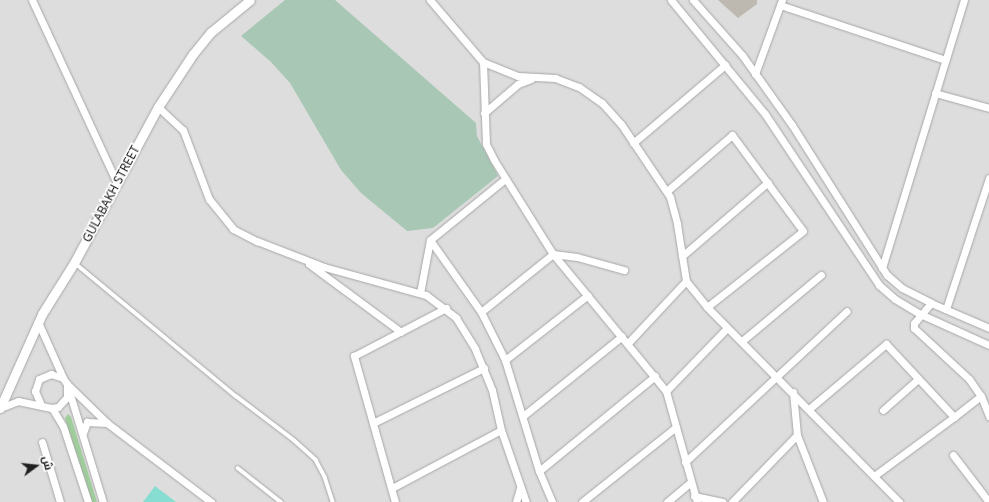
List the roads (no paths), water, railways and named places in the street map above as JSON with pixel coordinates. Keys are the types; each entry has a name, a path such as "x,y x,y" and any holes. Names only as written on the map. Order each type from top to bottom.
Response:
{"street":[{"path":"32,0 117,183"},
{"name":"GULABAKH STREET","path":"1,403 38,322 74,263 158,107 193,54 211,32 250,0"},
{"path":"430,0 483,62 500,71 531,78 555,78 579,87 602,103 667,191 677,224 686,281 707,307 727,328 793,392 899,502"},
{"path":"671,0 773,126 880,285 895,299 920,314 989,345"},
{"path":"693,0 756,74 812,154 882,268 902,288 931,303 989,328"},
{"path":"882,268 964,0"},
{"path":"756,74 781,3 945,60"},
{"path":"483,62 486,144 505,179 553,254 628,343 666,391 690,483 696,499 722,502"},
{"path":"633,143 725,65"},
{"path":"484,113 518,84 531,78"},
{"path":"935,93 989,108"},
{"path":"158,107 183,130 209,199 225,222 244,236 300,258 358,277 420,293 446,308 466,332 484,368 492,390 501,430 526,502"},
{"path":"667,191 732,135 803,230 707,307"},
{"path":"946,309 989,178"},
{"path":"420,293 430,240 505,179"},
{"path":"682,256 768,182"},
{"path":"430,240 481,312 505,360 523,416 538,471 552,502"},
{"path":"481,312 553,254 577,257 624,270"},
{"path":"300,258 401,332"},
{"path":"742,341 821,275"},
{"path":"628,343 686,281"},
{"path":"505,360 588,295"},
{"path":"931,303 914,322 917,332 969,379 980,396 989,416"},
{"path":"395,502 354,356 446,308"},
{"path":"685,462 847,311"},
{"path":"38,322 66,384 83,433 103,502"},
{"path":"666,391 727,328"},
{"path":"523,416 622,336"},
{"path":"809,409 886,344 954,417"},
{"path":"373,423 484,368"},
{"path":"40,403 34,391 39,379 51,374 66,384 107,423 211,502"},
{"path":"538,471 655,376"},
{"path":"882,410 918,379"},
{"path":"52,408 64,403 66,384"},
{"path":"793,392 796,435 823,502"},
{"path":"874,476 980,396"},
{"path":"1,403 18,401 40,403 52,408 63,426 88,502"},
{"path":"83,433 87,422 107,423"},
{"path":"582,502 676,427"},
{"path":"392,488 501,430"},
{"path":"732,502 796,435"},
{"path":"42,442 60,502"},
{"path":"953,455 989,502"},
{"path":"667,502 690,483"},
{"path":"516,502 520,488"}],"lane":[{"path":"74,263 236,396 294,440 316,460 325,477 333,502"},
{"path":"238,468 281,502"}]}
